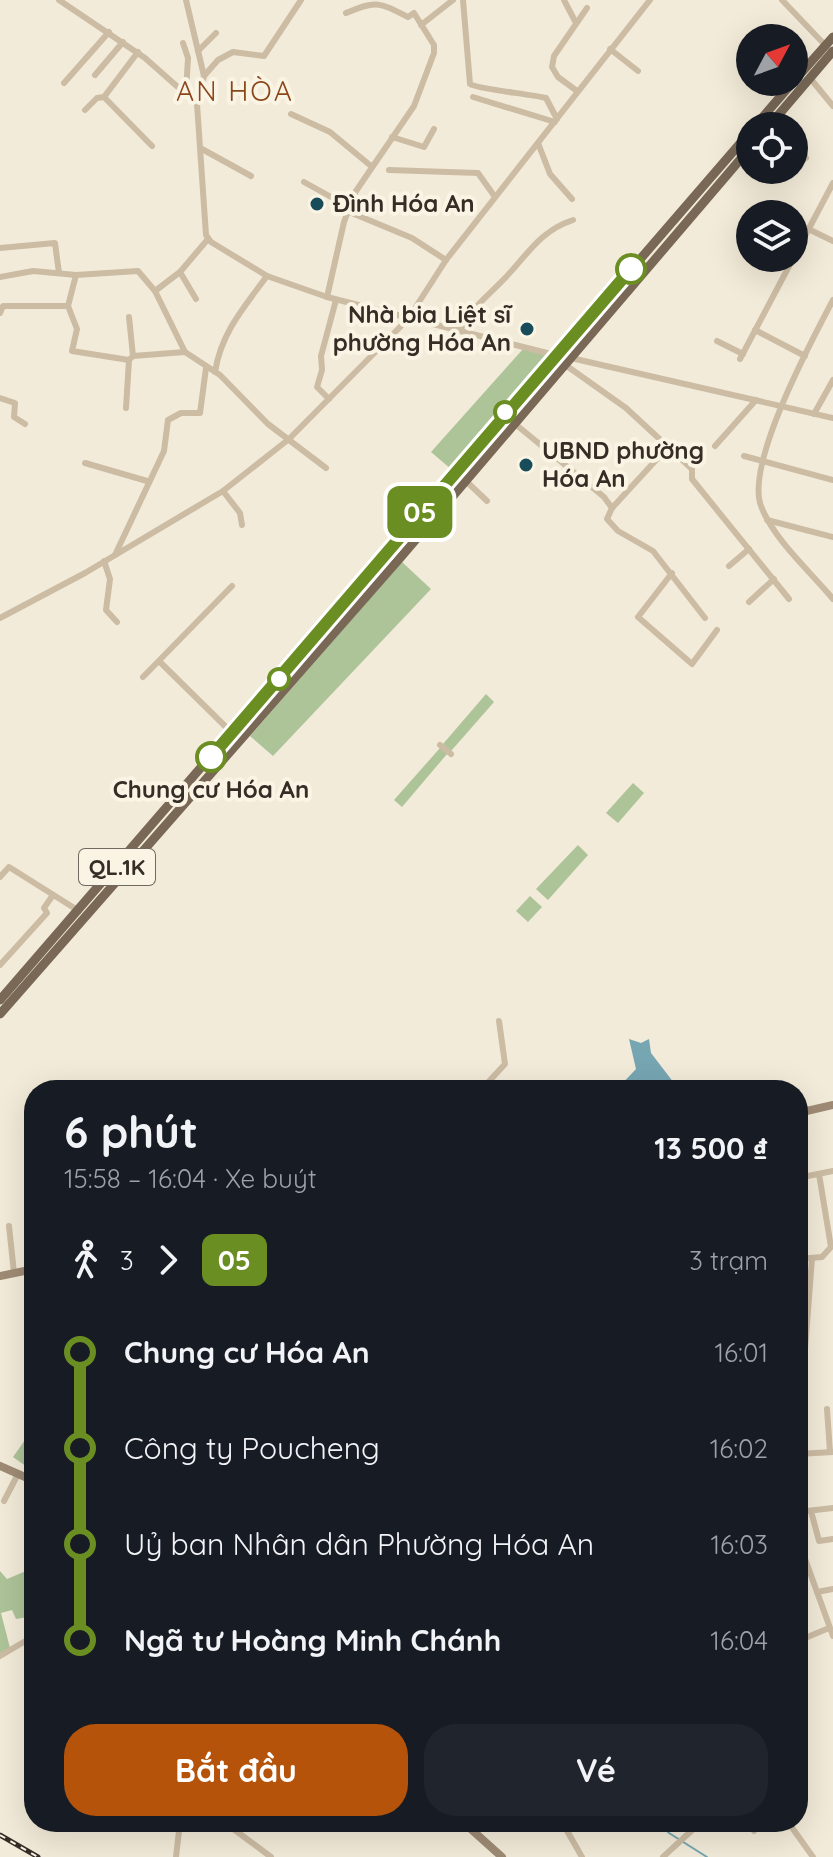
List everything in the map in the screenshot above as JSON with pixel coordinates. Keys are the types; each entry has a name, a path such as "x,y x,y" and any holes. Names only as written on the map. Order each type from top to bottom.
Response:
{"main road":[{"path":"810,78 831,50 833,37"},
{"path":"808,71 831,50"},
{"path":"768,112 782,96"},
{"name":"QL.1K","path":"0,1014 555,355 736,148"},
{"name":"QL.1K","path":"2,993 466,481 736,164"},
{"path":"555,355 566,361"},
{"path":"808,1111 833,1105"},
{"path":"0,1276 24,1271"},
{"path":"0,1466 24,1477"},
{"path":"474,1832 502,1857"}],"street":[{"path":"59,0 138,52 197,104"},
{"path":"186,0 204,76"},
{"path":"155,291 180,272 208,239 197,104 204,76 218,60 233,52 264,56 301,0"},
{"path":"421,25 453,0"},
{"path":"463,0 470,84 479,90 507,89 546,98 556,120"},
{"path":"564,0 576,23"},
{"path":"782,0 831,50"},
{"path":"0,618 223,491 289,439 408,319 446,260 646,2"},
{"path":"327,297 348,209 371,166 414,106 434,53 434,45 414,13 408,17 377,3 346,13"},
{"path":"577,91 558,77 552,67 554,56 587,8"},
{"path":"64,83 109,32"},
{"path":"198,51 216,33"},
{"path":"95,75 123,42"},
{"path":"183,43 188,58 186,92"},
{"path":"610,49 638,71"},
{"path":"85,110 97,98 104,97 138,52"},
{"path":"810,78 833,106"},
{"path":"104,97 152,146"},
{"path":"473,97 556,120"},
{"path":"291,114 330,132 371,166"},
{"path":"392,137 424,147 434,129"},
{"path":"538,143 550,174 572,199"},
{"path":"202,149 251,176"},
{"path":"389,170 478,173 495,197"},
{"path":"304,182 348,209 412,238 446,260"},
{"path":"717,341 741,356 833,183"},
{"path":"460,330 474,305 508,274 536,241 556,226 573,220"},
{"path":"810,230 833,241"},
{"path":"208,239 267,276 327,297 555,355"},
{"path":"0,248 55,243 59,273"},
{"path":"0,277 33,271 76,275 138,271 155,291 185,352 215,372 268,424 326,468"},
{"path":"180,272 196,299"},
{"path":"76,275 68,306 77,329 72,351 131,358 185,352"},
{"path":"215,372 219,348 227,330 267,276"},
{"path":"329,399 317,387 322,370 321,356 336,300"},
{"path":"833,300 779,405 759,503 767,520 833,599"},
{"path":"1,308 68,306"},
{"path":"126,408 131,358 129,317"},
{"path":"755,330 805,356"},
{"path":"566,361 833,418"},
{"path":"566,361 626,408 692,469 692,479 789,599"},
{"path":"115,555 147,481 164,451 168,420 181,413 200,413 206,368"},
{"path":"814,414 833,380"},
{"path":"0,398 15,403 14,417 25,424"},
{"path":"715,446 756,400"},
{"path":"514,423 604,497 612,508"},
{"path":"668,447 612,508 609,523 653,551 705,618"},
{"path":"744,456 833,480"},
{"path":"85,463 147,481"},
{"path":"466,481 487,501"},
{"path":"223,491 240,513 242,525"},
{"path":"767,520 833,537"},
{"path":"122,537 135,543"},
{"path":"729,566 749,549"},
{"path":"104,561 110,579 106,610 117,622"},
{"path":"672,573 638,617 692,664 717,630"},
{"path":"749,602 774,579"},
{"path":"143,677 232,586"},
{"path":"159,661 236,737"},
{"path":"440,745 451,754"},
{"path":"0,877 9,867 79,911"},
{"path":"0,965 47,913 44,908 53,895"},
{"path":"490,1080 505,1064 499,1021"},
{"path":"808,1176 833,1171"},
{"path":"808,1258 826,1254 831,1247 819,1174"},
{"path":"9,1226 14,1273"},
{"path":"808,1310 812,1258"},
{"path":"808,1453 831,1452 827,1409"},
{"path":"4,1501 18,1474"},
{"path":"808,1511 833,1508"},
{"path":"811,1511 819,1541 833,1539"},
{"path":"808,1567 833,1636"},
{"path":"817,1592 833,1589"},
{"path":"808,1637 829,1628"},
{"path":"0,1656 24,1642"},
{"path":"176,1857 179,1832"},
{"path":"237,1832 271,1857"},
{"path":"568,1832 582,1857"},
{"path":"663,1857 687,1832"},
{"path":"795,1832 813,1857"}],"green space":[{"path":"523,349 549,356 451,469 431,452"},
{"path":"402,562 431,589 273,756 250,736"},
{"path":"486,694 494,702 451,751 443,744"},
{"path":"440,748 447,754 402,807 394,800"},
{"path":"633,783 644,793 618,823 606,813"},
{"path":"578,845 588,855 548,900 536,889"},
{"path":"530,896 542,907 528,922 516,911"},
{"path":"24,1441 24,1465 13,1457"},
{"path":"0,1571 7,1579 24,1572 24,1618 16,1619 12,1610 1,1613 10,1648 0,1653"}],"water":[{"path":"629,1039 641,1043 649,1039 651,1053 672,1080 626,1080 636,1069"}],"waterway":[{"path":"668,1832 707,1857"}],"railway":[{"path":"0,1835 38,1857"}],"bus line":[{"name":"05","path":"211,757 445,481 631,269"}],"place":[{"name":"Đình Hóa An","path":"317,204"},
{"name":"Nhà bia Liệt sĩ phường Hóa An","path":"527,329"},
{"name":"UBND phường Hóa An","path":"526,465"},
{"name":"Chung cư Hóa An","path":"211,757"}],"district":[{"name":"AN HÒA","path":"235,91"}]}
